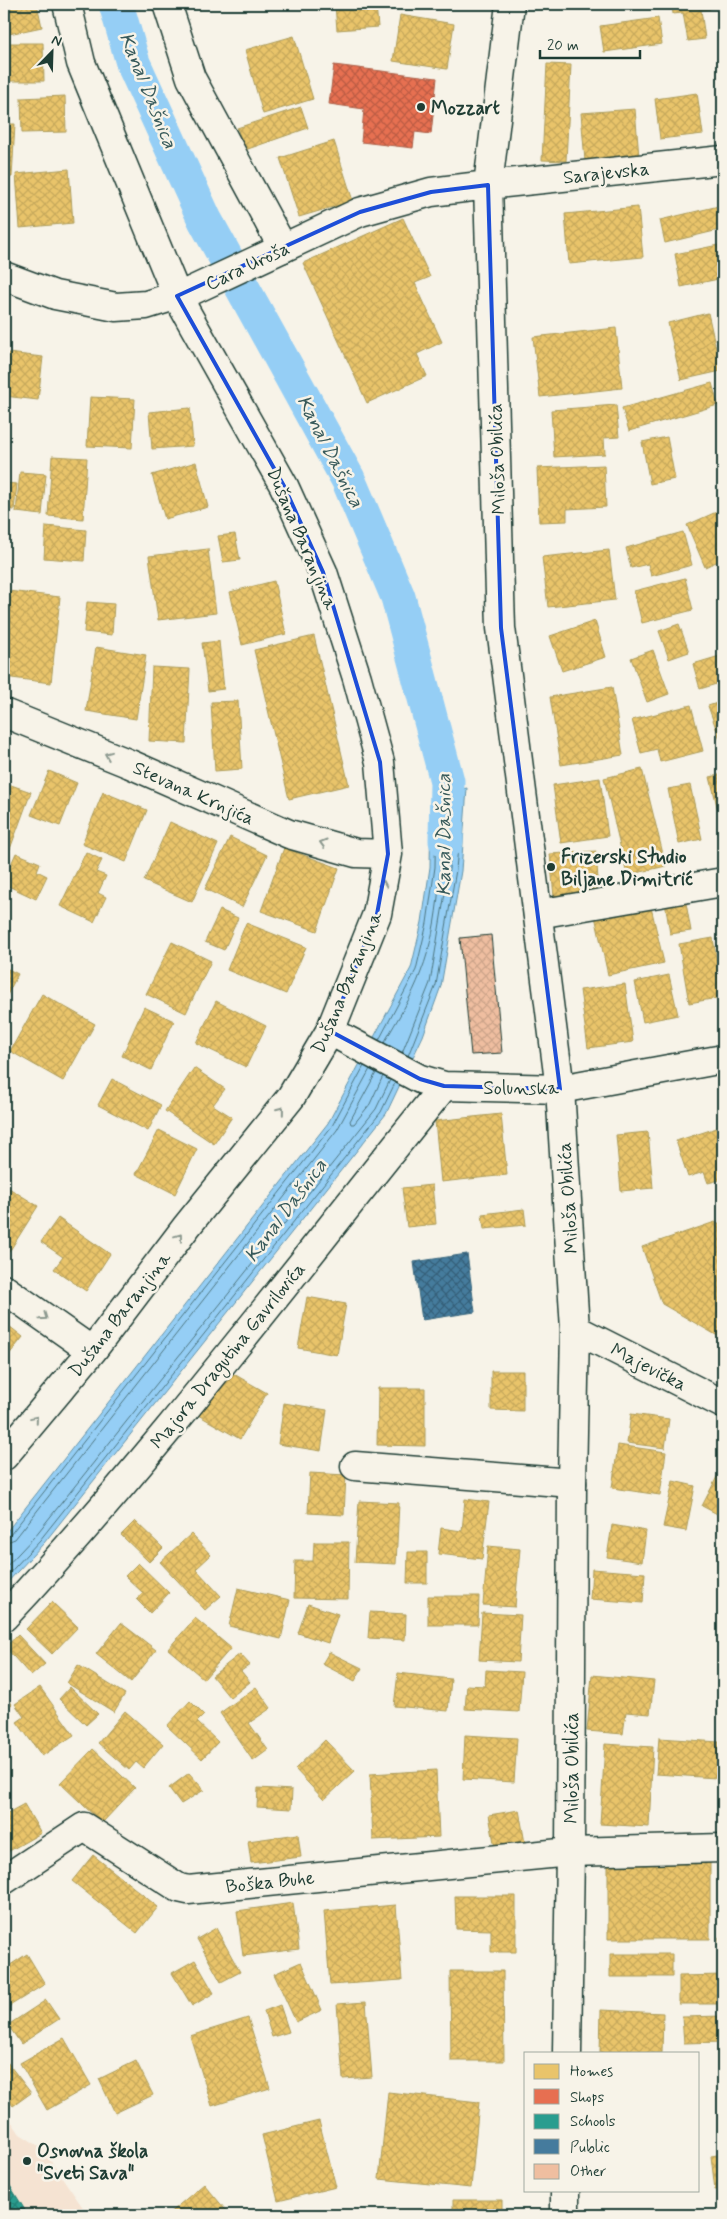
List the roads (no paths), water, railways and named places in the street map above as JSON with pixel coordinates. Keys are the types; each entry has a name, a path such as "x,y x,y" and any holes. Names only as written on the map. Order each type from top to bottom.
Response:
{"street":[{"name":"Dušana Baranjina","path":"4,1456 92,1351 187,1226 338,1036 377,914 388,854 380,762 357,678 323,572 284,486 184,294 80,63 67,4"},
{"path":"167,4 191,78 280,249"},
{"name":"Miloša Obilića","path":"510,4 488,185 501,628 560,1089 575,1329 567,2052"},
{"name":"Sarajevska","path":"488,185 723,160"},
{"name":"Cara Uroša","path":"4,276 55,295 116,306 146,305 184,294 360,212 431,192 488,185"},
{"name":"Stevana Krnjića","path":"4,713 130,764 289,834 356,852 388,854"},
{"path":"538,914 723,882"},
{"name":"Solunska","path":"338,1036 432,1083 560,1089 723,1060"},
{"name":"Majora Dragutina Gavrilovića","path":"4,1617 57,1561 187,1406 432,1083"},
{"path":"4,1289 92,1351"},
{"name":"Majevička","path":"575,1329 723,1404"},
{"path":"355,1466 572,1483"},
{"name":"Boška Buhe","path":"4,1880 84,1827 179,1888 188,1890 570,1852"},
{"path":"570,1852 723,1848"},
{"path":"565,2192 565,2215"}],"water":[{"path":"467,788 461,871 441,986 423,1036 386,1114 44,1543 4,1586 4,1535 328,1123 411,968 422,922 430,867 431,796"}],"waterway":[{"name":"Kanal Dašnica","path":"116,4 133,63 205,220 348,479 398,597 447,781 446,841"}],"place":[{"name":"Mozzart","path":"421,107"},
{"name":"Frizerski Studio Biljane Dimitrić","path":"551,867"},
{"name":"Osnovna škola \"Sveti Sava\"","path":"27,2161"}]}
